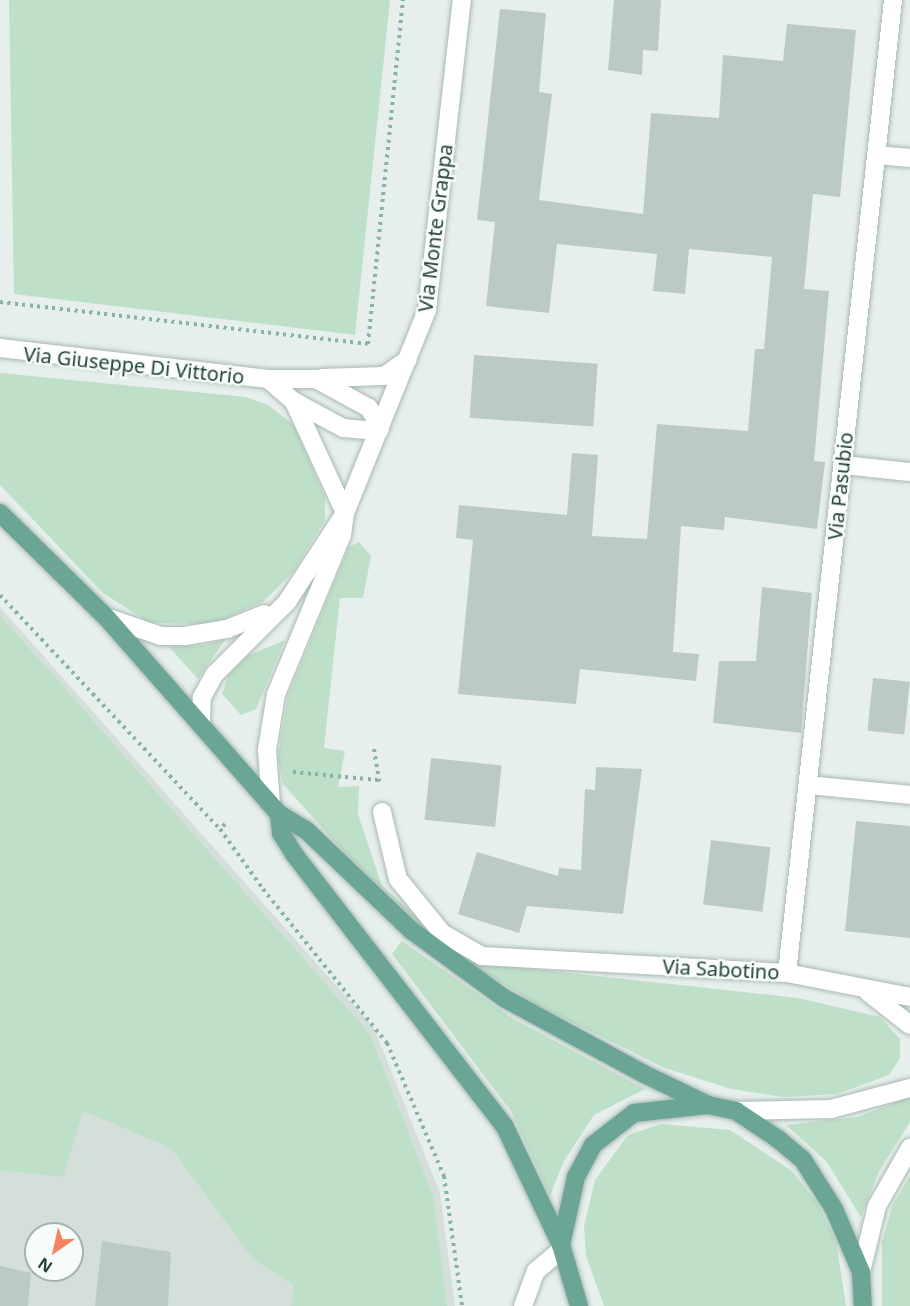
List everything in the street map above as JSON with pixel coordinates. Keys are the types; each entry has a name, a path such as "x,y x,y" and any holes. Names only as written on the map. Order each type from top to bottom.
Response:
{"main road":[{"path":"0,513 106,617 201,721 275,809 292,818 460,969 590,1047 708,1105 736,1111 803,1160 834,1209 861,1272 864,1303"},
{"path":"275,809 281,833 294,854 505,1127 562,1247 579,1306"},
{"path":"562,1247 576,1177 604,1131 634,1113 708,1105"}],"street":[{"name":"Via Monte Grappa","path":"201,721 202,696 215,674 287,602 345,513 427,310 462,0"},
{"name":"Via Pasubio","path":"787,973 893,0"},
{"path":"876,155 910,158"},
{"name":"Via Giuseppe Di Vittorio","path":"0,348 268,379 384,376 409,358"},
{"name":"Via Giuseppe Di Vittorio","path":"268,379 294,402 337,426 380,430"},
{"name":"Via Giuseppe Di Vittorio","path":"316,379 369,408 380,430"},
{"name":"Via Giuseppe Di Vittorio","path":"294,402 345,513"},
{"path":"843,465 910,472"},
{"name":"Via Monte Grappa","path":"275,809 267,750 276,694 342,535 345,513"},
{"name":"Via Monte Grappa","path":"106,617 161,636 185,636 245,624 287,602"},
{"path":"808,785 910,795"},
{"name":"Via Sabotino","path":"382,812 398,879 442,933 482,956 787,973 866,991 910,997"},
{"path":"866,991 910,1025"},
{"path":"890,1094 910,1077"},
{"path":"736,1111 831,1108 910,1088"},
{"path":"861,1272 877,1206 910,1148"},
{"path":"523,1306 536,1271 562,1247"}],"path":[{"path":"0,302 368,344 403,0"},
{"path":"0,596 220,829 387,1043 444,1176 462,1306"},
{"path":"374,749 382,812"},
{"path":"287,774 378,780"},
{"path":"220,829 225,824"}],"shaded area":[{"path":"0,607 374,1028 440,1193 455,1306 0,1306"}],"green space":[{"path":"9,0 390,0 355,335 14,294"},
{"path":"0,373 246,397 268,405 294,425 325,498 325,520 293,572 264,601 213,624 150,623 103,593 0,485"},
{"path":"359,542 371,556 363,598 340,598 324,748 345,751 338,787 359,786 358,814 382,886 433,931 515,967 798,998 880,1017 900,1039 900,1058 889,1075 837,1094 784,1097 731,1089 665,1068 539,1006 471,964 417,922 343,851 283,784 278,757 288,696 349,547"},
{"path":"0,615 370,1034 433,1196 447,1306 291,1306 294,1285 254,1260 171,1148 83,1111 63,1177 0,1170"},
{"path":"225,640 198,679 169,647 204,645"},
{"path":"285,640 256,709 241,715 222,694 228,676 247,656"},
{"path":"402,941 512,1018 645,1089 594,1115 564,1161 550,1196 511,1111 392,954"},
{"path":"910,1097 910,1122 879,1171 861,1217 826,1161 786,1125 857,1117"},
{"path":"661,1124 730,1130 792,1171 818,1204 836,1241 846,1306 604,1306 586,1256 584,1226 595,1180 628,1135"},
{"path":"910,1176 910,1306 882,1306 882,1241 893,1204"}],"building":[{"path":"614,0 661,0 658,51 643,50 642,75 608,70"},
{"path":"500,9 546,13 539,92 552,94 539,200 643,214 651,113 719,118 723,55 783,61 787,24 856,30 840,197 813,194 804,289 829,291 814,461 825,462 817,529 725,517 724,530 681,526 673,652 699,654 696,681 580,669 576,704 458,694 473,540 456,538 459,505 567,515 572,453 598,455 592,536 647,539 657,424 748,431 755,349 764,349 772,257 689,249 685,294 653,291 657,254 557,244 549,313 486,306 495,222 477,220"},
{"path":"474,355 598,364 593,426 470,418"},
{"path":"762,587 812,593 801,733 713,723 719,661 756,661"},
{"path":"873,678 910,682 904,735 867,731"},
{"path":"431,758 502,765 495,827 425,820"},
{"path":"596,767 642,769 623,914 527,906 519,933 458,914 477,852 558,876 559,868 581,870 585,789 595,790"},
{"path":"856,821 910,826 910,938 845,931"},
{"path":"711,840 771,847 763,912 703,905"},
{"path":"102,1241 171,1252 168,1306 95,1306"},
{"path":"0,1266 24,1271 24,1282 30,1282 28,1306 0,1306"}]}
